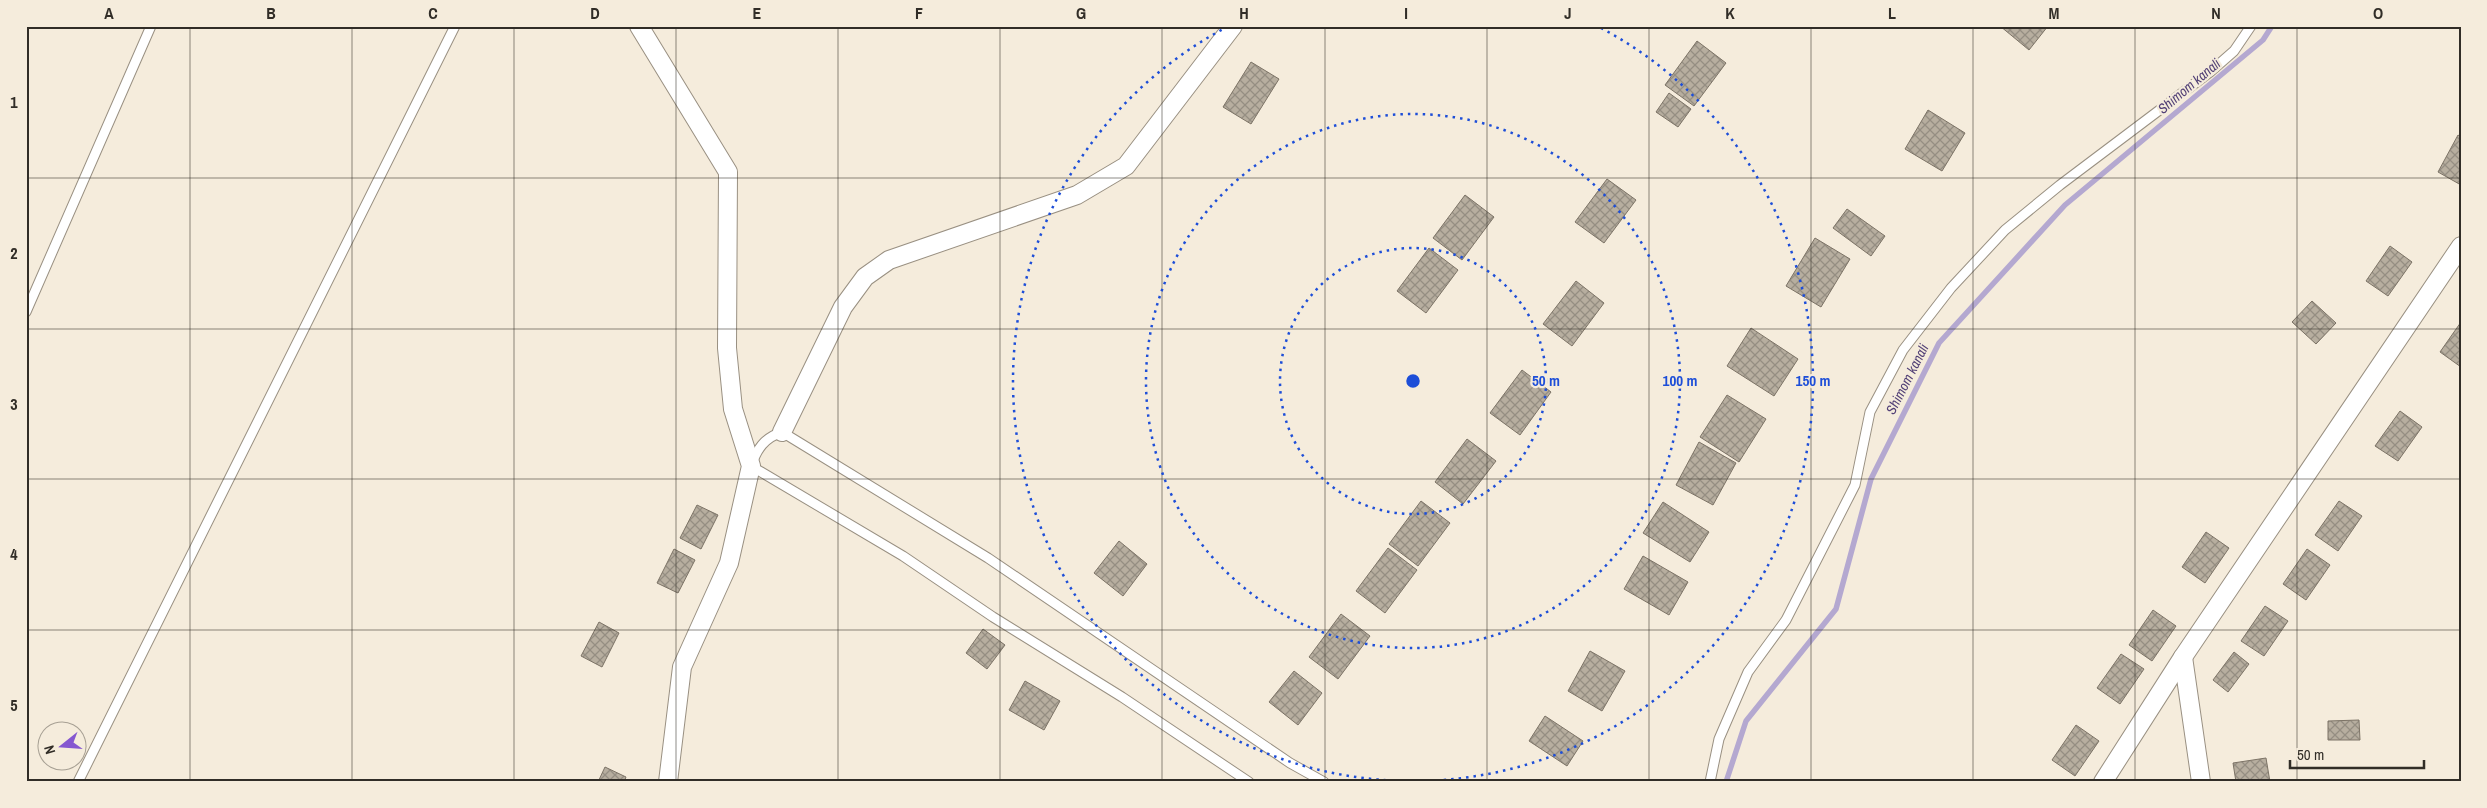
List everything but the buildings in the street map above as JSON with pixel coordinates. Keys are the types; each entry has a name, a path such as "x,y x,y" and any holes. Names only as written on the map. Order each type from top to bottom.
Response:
{"street":[{"path":"639,26 728,172 727,348 733,409 751,466 729,563 682,667 668,782"},
{"path":"782,432 843,307 865,277 890,260 1077,195 1126,166 1233,26"},
{"path":"2103,782 2183,657 2461,246"},
{"path":"2183,657 2201,782"}],"lane":[{"path":"26,312 151,26"},
{"path":"78,782 456,26"},
{"path":"1710,782 1719,739 1748,672 1786,620 1855,485 1870,412 1902,350 1951,288 2005,230 2060,185 2210,72 2234,51 2251,26"},
{"path":"1249,782 1122,697 992,616 903,556 751,466 757,450 773,435 782,432 988,558 1290,763 1324,782"}],"waterway":[{"name":"Shimom kanali","path":"1726,782 1746,721 1836,609 1871,479 1939,343 2065,205 2263,40 2272,26"}]}
